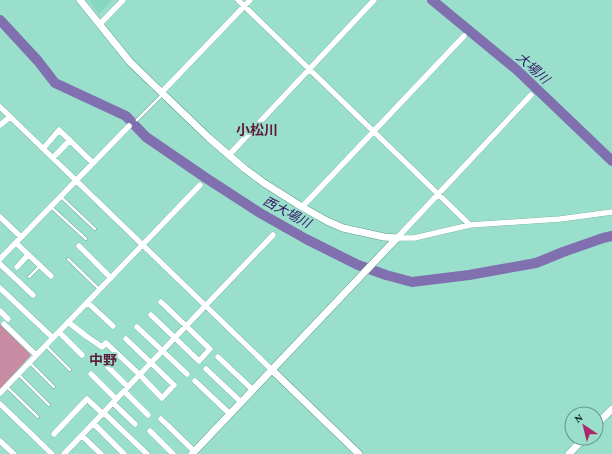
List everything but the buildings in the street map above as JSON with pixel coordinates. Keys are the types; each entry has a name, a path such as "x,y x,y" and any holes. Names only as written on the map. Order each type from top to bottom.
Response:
{"street":[{"path":"80,0 130,62 229,156 264,183 302,207 343,228 384,237 414,238 470,225 560,219 612,212"},
{"path":"100,24 123,0"},
{"path":"238,0 470,225"},
{"path":"163,93 250,0"},
{"path":"229,156 374,0"},
{"path":"302,207 464,36"},
{"path":"161,419 193,453 277,363 364,274 531,95"},
{"path":"0,107 359,454"},
{"path":"0,125 10,117"},
{"path":"0,259 128,126"},
{"path":"43,149 59,130 93,163"},
{"path":"53,158 70,140"},
{"path":"0,393 200,185"},
{"path":"0,217 21,237"},
{"path":"64,454 273,235"},
{"path":"16,243 51,276"},
{"path":"79,246 111,278"},
{"path":"17,267 28,255"},
{"path":"0,264 33,294"},
{"path":"0,288 53,338"},
{"path":"87,302 113,326"},
{"path":"151,315 199,362 210,349 161,302"},
{"path":"0,311 6,322 36,355"},
{"path":"68,322 102,347 106,343 162,398 174,385 126,339"},
{"path":"137,327 187,374"},
{"path":"59,332 82,355"},
{"path":"218,357 253,390"},
{"path":"107,366 148,415"},
{"path":"206,369 241,402"},
{"path":"91,374 135,424"},
{"path":"195,381 230,414"},
{"path":"54,434 87,399 147,454"},
{"path":"0,404 52,454"},
{"path":"604,417 612,409"},
{"path":"94,424 124,454"},
{"path":"150,432 173,454"},
{"path":"82,436 101,454"},
{"path":"0,441 14,454"},
{"path":"568,454 576,446"}],"lane":[{"path":"137,120 163,93"},
{"path":"61,197 95,229"},
{"path":"50,207 86,239"},
{"path":"68,259 99,290"},
{"path":"29,277 40,266"},
{"path":"46,345 70,370"},
{"path":"30,362 54,386"},
{"path":"18,374 49,405"},
{"path":"7,387 38,417"}],"shaded area":[{"path":"89,0 112,0 99,14"},
{"path":"0,324 31,355 0,389"}],"waterway":[{"name":"大場川","path":"432,0 517,70 612,161"},
{"name":"西大場川","path":"0,20 38,61 55,83 126,116 146,137 260,213 306,239 358,265 386,275 412,282 469,275 536,263 563,252 612,236"}],"district":[{"name":"小松川","path":"257,130"},
{"name":"中野","path":"103,360"}]}
